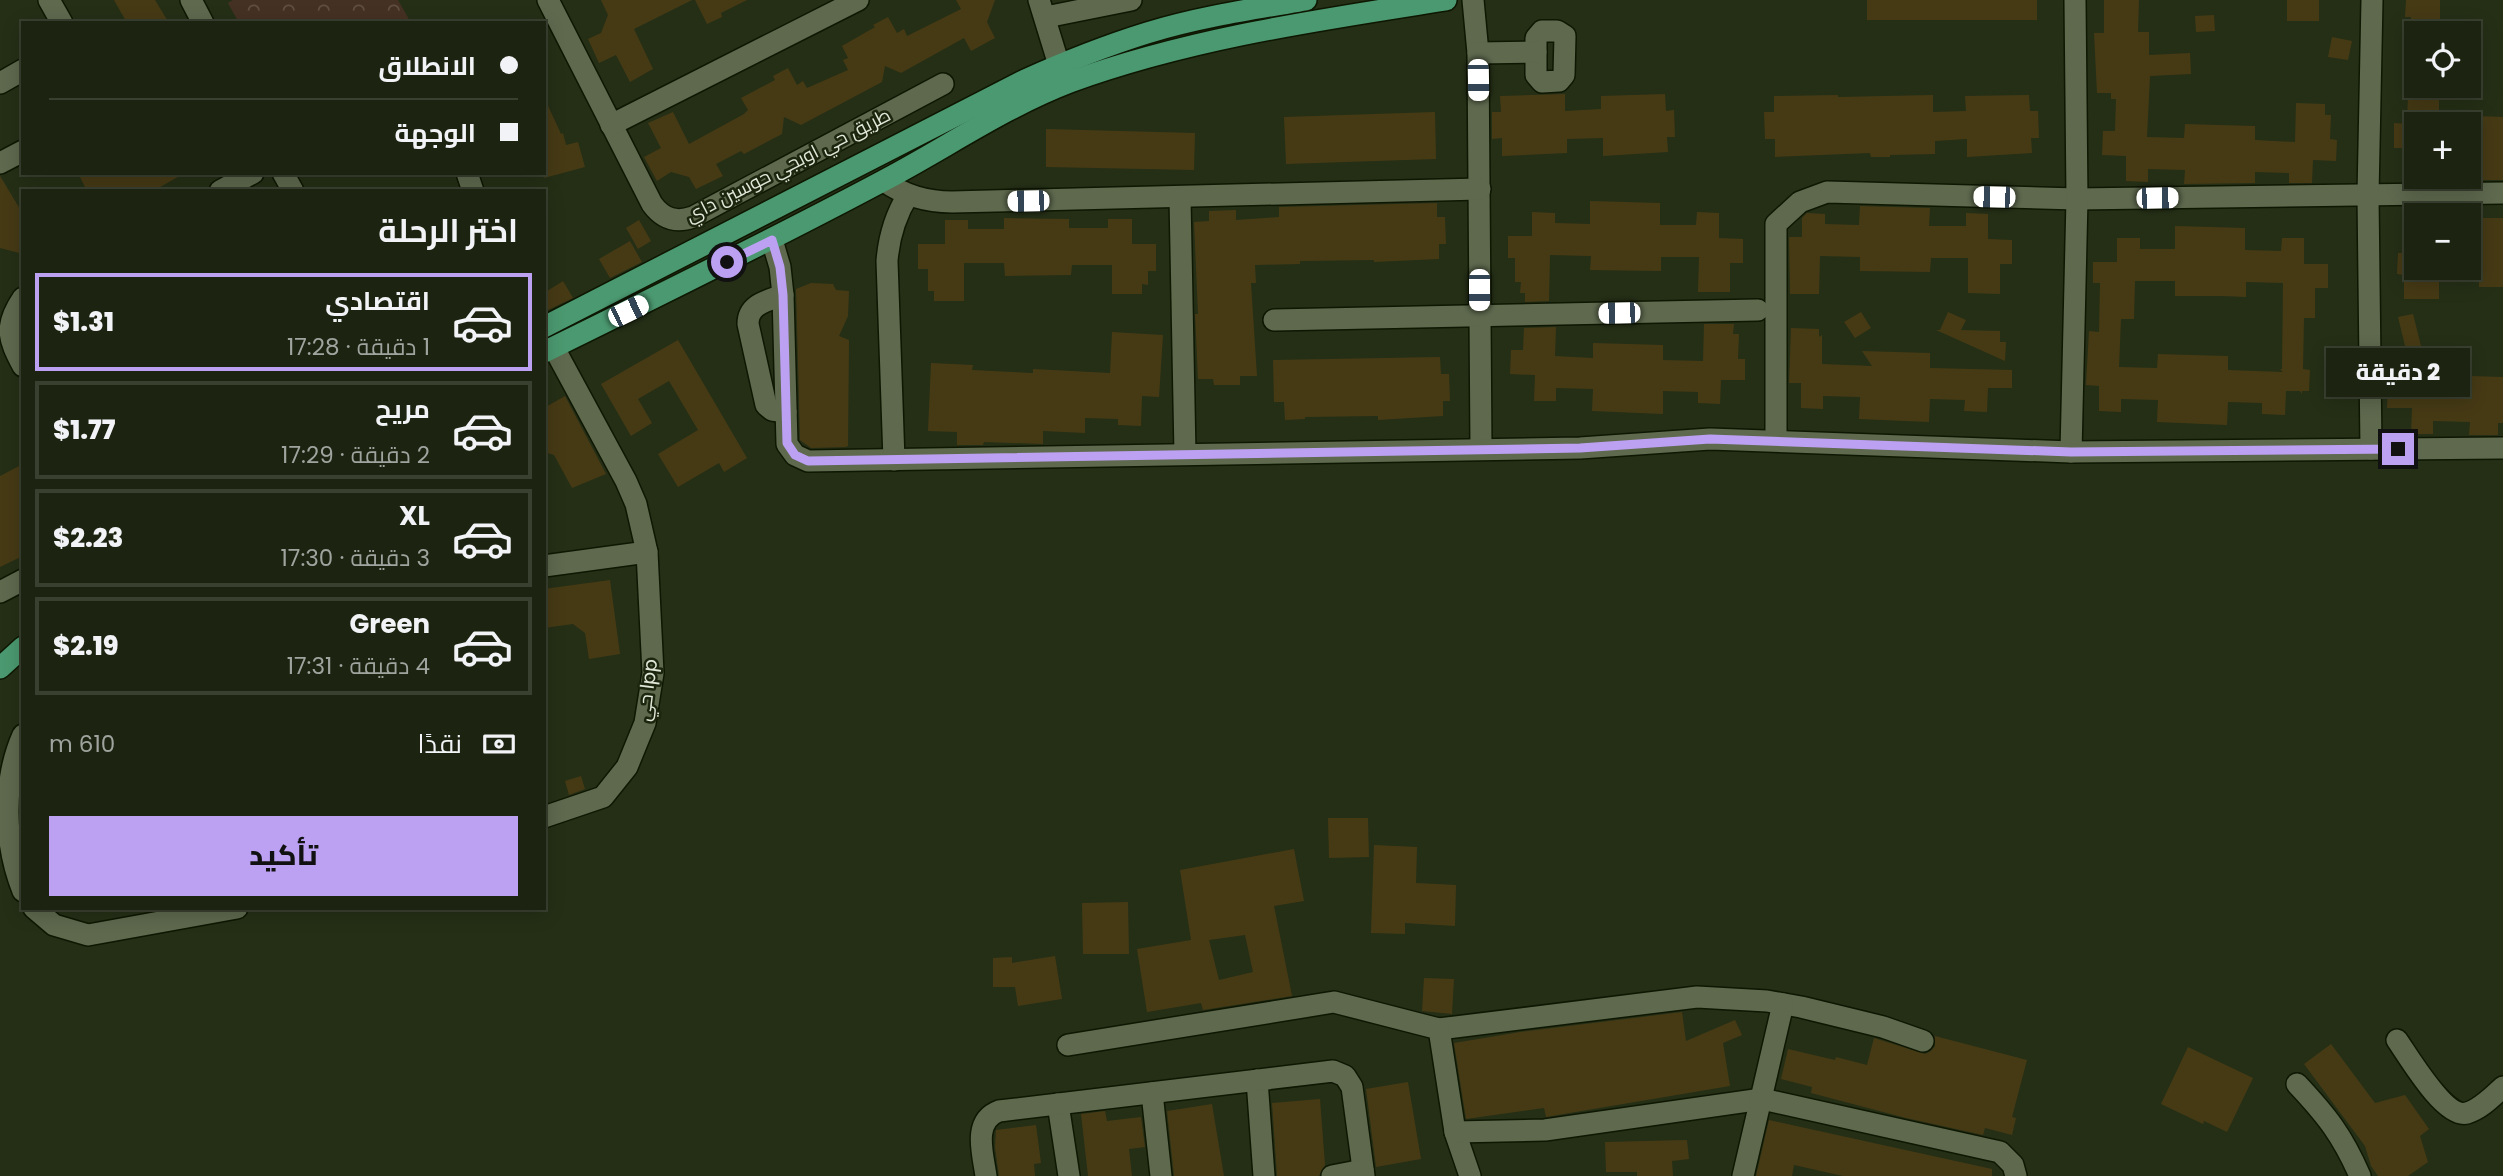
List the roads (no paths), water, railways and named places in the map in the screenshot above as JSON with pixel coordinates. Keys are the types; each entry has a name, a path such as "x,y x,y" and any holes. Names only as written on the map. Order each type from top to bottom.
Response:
{"main road":[{"path":"546,326 1059,65 1149,32 1197,19 1306,0"},
{"path":"549,350 772,240 884,181 992,118 1066,84 1197,44 1342,16 1446,0"},
{"path":"0,668 21,649"}],"street":[{"path":"49,0 61,21"},
{"path":"191,0 202,21"},
{"path":"611,125 858,0"},
{"path":"1059,65 1043,9 1131,0"},
{"path":"1474,0 1478,53 1481,448"},
{"path":"2071,452 2077,199 2075,0"},
{"path":"2371,449 2368,195 2372,0"},
{"name":"طريق حي اوبجي حوسين داي","path":"556,3 611,125 657,211 670,219 685,220 943,84"},
{"path":"1478,53 1536,52"},
{"path":"0,83 21,71"},
{"path":"0,163 21,151"},
{"path":"224,189 249,175"},
{"path":"884,181 908,195 930,201 953,202 1480,189"},
{"path":"1776,440 1776,224 1800,202 1827,192 2077,199 2503,193"},
{"path":"894,460 887,261 895,220 908,195"},
{"path":"1180,198 1185,454"},
{"path":"772,240 780,267 783,295 787,443 790,450 808,461 1580,448 1696,440 1776,440 2071,452 2503,448"},
{"path":"783,295 754,308 750,312 748,324 764,402 772,410 786,412"},
{"path":"21,301 13,312 9,326 11,344 21,362"},
{"path":"1274,320 1758,310"},
{"name":"حي lpp","path":"546,816 603,797 626,767 645,723 653,673 647,552 636,504 626,481 549,350"},
{"path":"546,566 647,552"},
{"path":"0,592 21,581"},
{"path":"21,741 11,771 9,796 12,845 21,883"},
{"path":"36,910 54,925 88,935 228,910"},
{"path":"1068,1045 1334,1002 1439,1029 1697,997 1783,1004 1842,1015 1923,1041"},
{"path":"1743,1176 1783,1004"},
{"path":"1439,1029 1455,1132 1470,1176"},
{"path":"2397,1040 2443,1103 2455,1112 2466,1114 2503,1087"},
{"path":"986,1176 981,1134 988,1117 999,1111 1333,1071 1345,1076 1352,1087 1363,1173 1332,1176"},
{"path":"1257,1080 1264,1176"},
{"path":"2297,1084 2346,1143 2360,1176"},
{"path":"1152,1093 1161,1176"},
{"path":"1455,1132 1545,1130 1762,1098 2000,1152 2013,1165 2016,1176"},
{"path":"1058,1104 1069,1176"}]}
